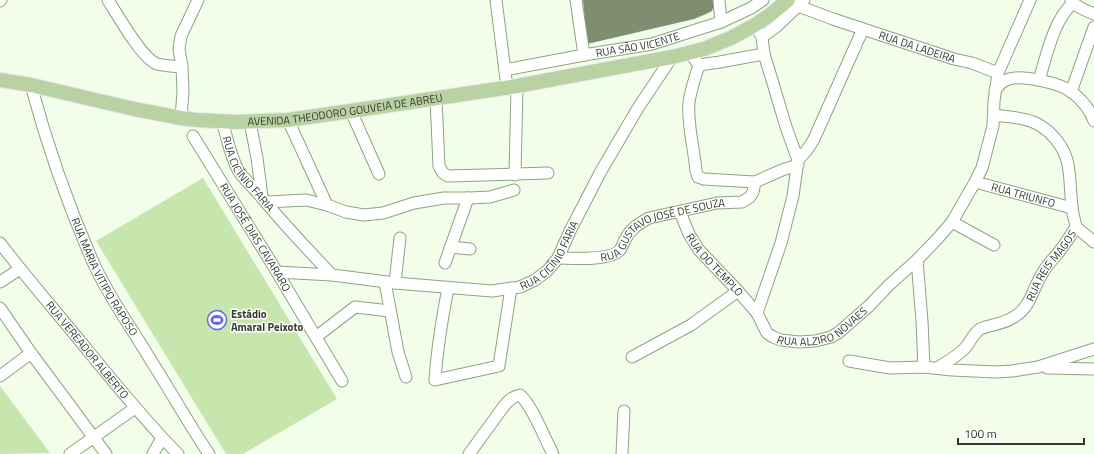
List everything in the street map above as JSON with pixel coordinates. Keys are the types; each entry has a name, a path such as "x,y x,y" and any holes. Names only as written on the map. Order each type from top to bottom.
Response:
{"main road":[{"name":"AVENIDA THEODORO GOUVEIA DE ABREU","path":"0,80 180,118 250,122 288,120 512,86 690,53 731,38 759,31 771,14 792,1"}],"street":[{"path":"108,0 148,58 156,64 182,67"},
{"path":"180,118 183,92 182,67 179,49 180,36 198,0"},
{"path":"496,0 505,70 512,86 515,175"},
{"path":"576,0 584,55"},
{"path":"719,0 721,22"},
{"name":"RUA SÃO VICENTE","path":"505,70 652,44 721,22 751,8 763,0"},
{"name":"RUA ALZIRO NOVAES","path":"757,313 767,332 773,337 781,340 799,342 815,341 830,337 838,333 869,306 939,237 952,222 982,168 988,150 993,126 995,90 998,72 1030,0"},
{"path":"699,65 689,103 689,123 697,174 701,178 755,182 798,162 814,139 863,29 833,19 792,1"},
{"path":"1039,80 1059,20 1072,2 1091,11"},
{"path":"1071,92 1094,28"},
{"name":"RUA DA LADEIRA","path":"863,29 998,72"},
{"path":"757,313 780,243 793,196 798,162 764,54 759,31"},
{"path":"690,53 699,65"},
{"path":"699,65 764,54"},
{"name":"RUA CICÍNIO FARIA","path":"277,272 332,275 448,288 492,291 520,287 535,280 547,271 558,258 570,231 601,171 638,108 672,57"},
{"path":"995,90 999,84 1009,79 1016,78 1039,80 1056,85 1071,92 1088,107 1092,113 1094,121"},
{"name":"RUA MARIA VITIPO RAPOSO","path":"27,85 70,207 94,263 110,294 209,454"},
{"path":"436,98 439,166 443,173 448,176 548,173"},
{"path":"351,111 379,174"},
{"name":"RUA REIS MAGOS","path":"937,368 952,359 962,350 975,332 1010,319 1022,310 1028,303 1042,273 1059,253 1076,227 1072,208 1069,164 1059,143 1044,127 1035,122 994,115"},
{"path":"288,120 327,205"},
{"name":"RUA CICÍNIO FARIA","path":"222,121 238,170 247,182 332,275"},
{"path":"250,122 264,200 306,200 327,205 346,212 364,215 383,213 414,203 444,198 490,196 514,190"},
{"name":"RUA JOSÉ DIAS CAVARARO","path":"192,136 277,272 342,381"},
{"name":"RUA GUSTAVO JOSÉ DE SOUZA","path":"558,258 602,257 613,255 621,248 631,231 642,222 650,218 717,203 742,202 750,197 755,182"},
{"name":"RUA TRIUNFO","path":"975,182 1072,208"},
{"path":"445,263 468,198"},
{"name":"RUA DO TEMPLO","path":"680,212 689,234 699,250 757,313"},
{"path":"952,222 994,246"},
{"path":"1076,227 1094,242"},
{"path":"400,238 390,282 390,311 398,352 406,377"},
{"name":"RUA VEREADOR ALBERTO","path":"0,243 136,408 178,454"},
{"path":"450,247 470,249"},
{"path":"917,260 924,367"},
{"path":"0,282 20,269"},
{"path":"448,288 439,335 435,380 499,366 511,288"},
{"path":"632,357 691,325 738,291"},
{"path":"316,337 355,307 390,311"},
{"path":"0,308 31,353 106,454"},
{"path":"1038,368 1094,349"},
{"path":"0,376 31,353"},
{"path":"849,361 890,368 924,367 996,372 1038,368 1094,369"},
{"path":"469,454 504,406 515,396 520,396 524,399 553,454"},
{"path":"70,454 136,408"},
{"path":"622,454 624,411"},
{"path":"153,454 162,438"}],"green space":[{"name":"Estádio Amaral Peixoto","path":"203,178 337,399 243,454 226,454 96,241"},
{"path":"0,386 50,453 0,454"}],"building":[{"path":"583,0 713,0 714,5 712,11 694,19 587,44"}],"place":[{"name":"Estádio Amaral Peixoto","path":"217,320"}]}
